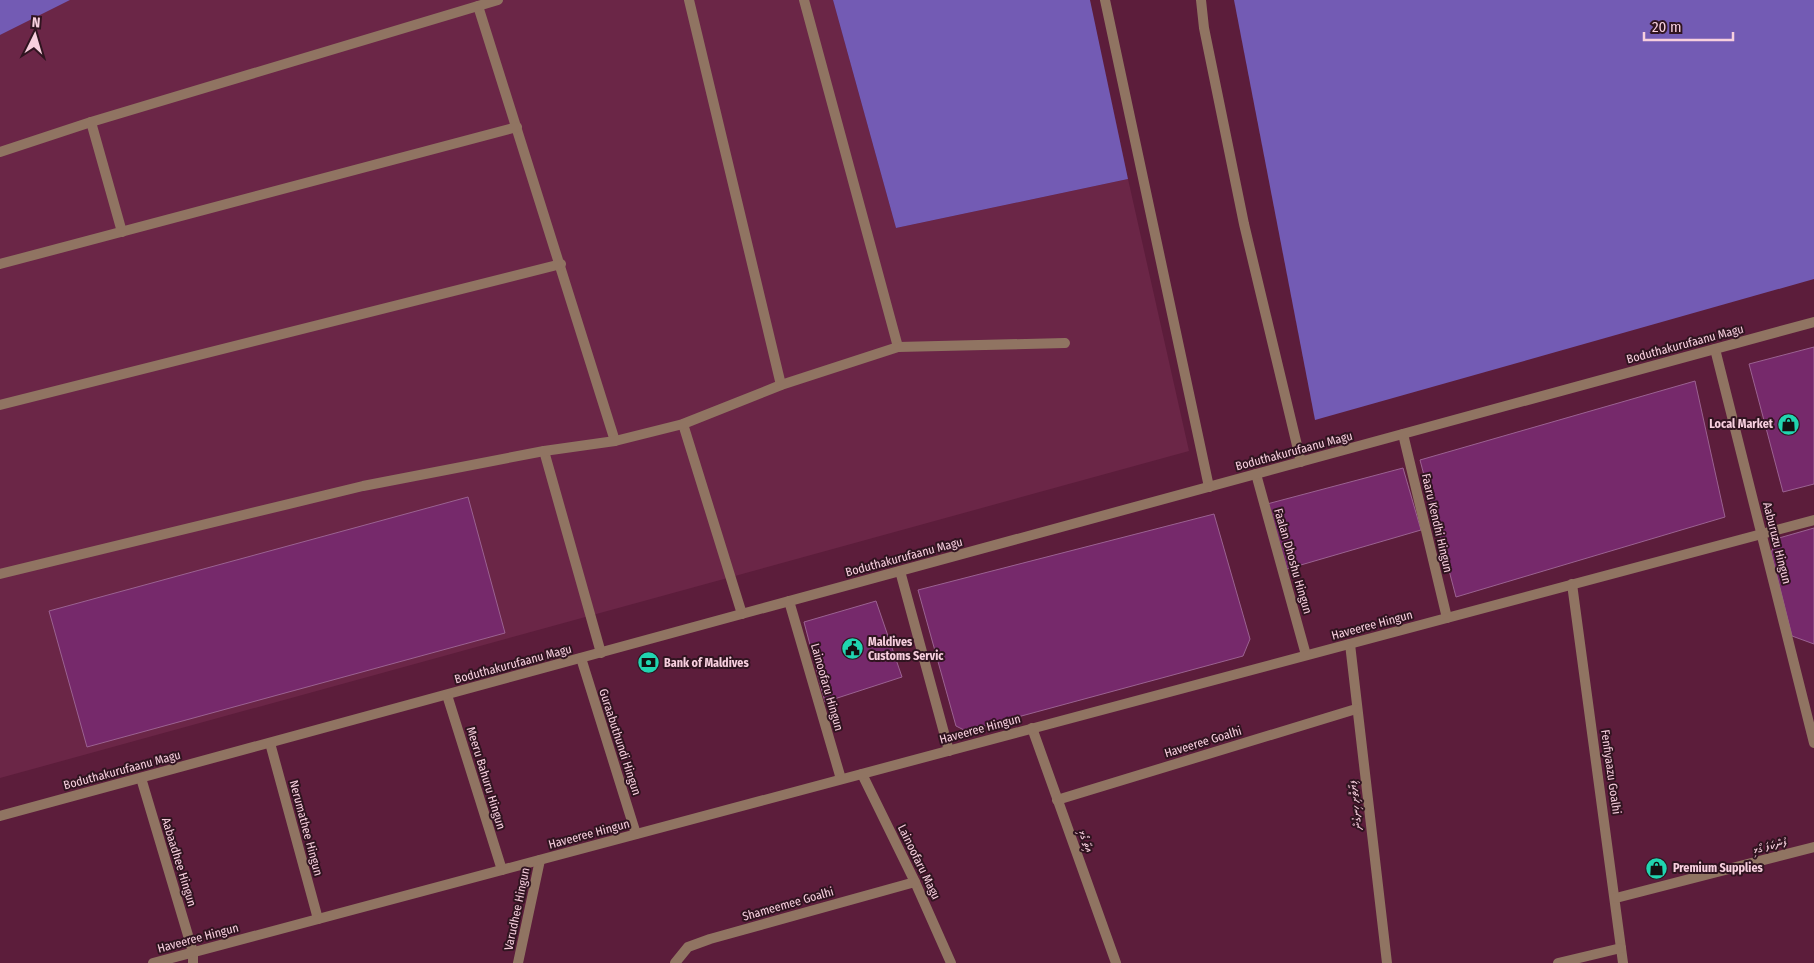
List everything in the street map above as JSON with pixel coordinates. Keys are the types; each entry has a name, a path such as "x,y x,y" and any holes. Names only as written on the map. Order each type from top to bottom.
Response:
{"street":[{"path":"0,152 91,122 498,0"},
{"path":"689,0 781,385"},
{"path":"804,0 898,347"},
{"path":"1105,0 1209,487"},
{"path":"1201,0 1204,28 1244,224 1301,462"},
{"path":"478,6 518,127 615,441"},
{"path":"91,122 122,232"},
{"path":"0,264 518,127"},
{"path":"0,405 560,264"},
{"name":"Boduthakurufaanu Magu","path":"0,816 1814,322"},
{"path":"0,574 363,486 544,451 615,441 683,424 781,385 898,347 1065,343"},
{"name":"Aaburuzu Hingun","path":"1715,349 1814,743"},
{"path":"683,424 742,614"},
{"name":"Faaru Kendhi Hingun","path":"1403,434 1447,618"},
{"path":"544,451 601,653"},
{"name":"Faalan Dhoshu Hingun","path":"1256,474 1306,655"},
{"name":"Haveeree Hingun","path":"153,963 193,958 318,919 1814,520"},
{"path":"900,571 948,751"},
{"name":"Fenfiyaazu Goalhi","path":"1572,584 1616,898 1623,963"},
{"name":"Lainoofaru Hingun","path":"789,601 841,779"},
{"name":"ފިޔާތޮށި ހިނގުން","path":"1350,644 1386,963"},
{"name":"Guraabuthundi Hingun","path":"581,658 636,834"},
{"name":"Meeru Bahuru Hingun","path":"447,695 502,870"},
{"name":"Haveeree Goalhi","path":"1058,800 1356,709"},
{"name":"އިތާ ގޯޅި","path":"1032,728 1116,963"},
{"name":"Nerumathee Hingun","path":"270,743 318,919"},
{"name":"Lainoofaru Magu","path":"862,774 915,882 951,963"},
{"name":"Aabaadhee Hingun","path":"141,778 193,958"},
{"name":"ފުންކަފަ ގޯޅި","path":"1616,898 1814,847"},
{"name":"Varudhee Hingun","path":"518,963 540,860"},
{"name":"Shameemee Goalhi","path":"675,963 688,947 710,939 915,882"},
{"path":"1558,963 1620,948"}],"shaded area":[{"path":"0,0 70,0 0,35"},
{"path":"70,0 833,0 896,228 1128,179 1189,451 0,778 0,35"},
{"path":"833,0 1090,0 1128,179 896,228"},
{"path":"1234,0 1814,0 1814,279 1315,420"}],"building":[{"name":"Local Market","path":"1814,347 1814,484 1783,492 1749,364"},
{"path":"1695,381 1725,517 1456,597 1420,460"},
{"path":"1403,468 1421,530 1287,569 1267,504"},
{"path":"468,497 505,633 87,747 49,611"},
{"path":"1214,514 1250,639 1243,656 966,731 956,726 918,590"},
{"path":"1814,528 1814,644 1792,636 1771,552 1779,538"},
{"name":"Maldives Customs Servic","path":"876,601 902,677 825,702 804,622"}],"place":[{"name":"Local Market","path":"1789,424"},
{"name":"Maldives Customs Servic","path":"852,649"},
{"name":"Bank of Maldives","path":"648,663"},
{"name":"Premium Supplies","path":"1657,868"}]}
